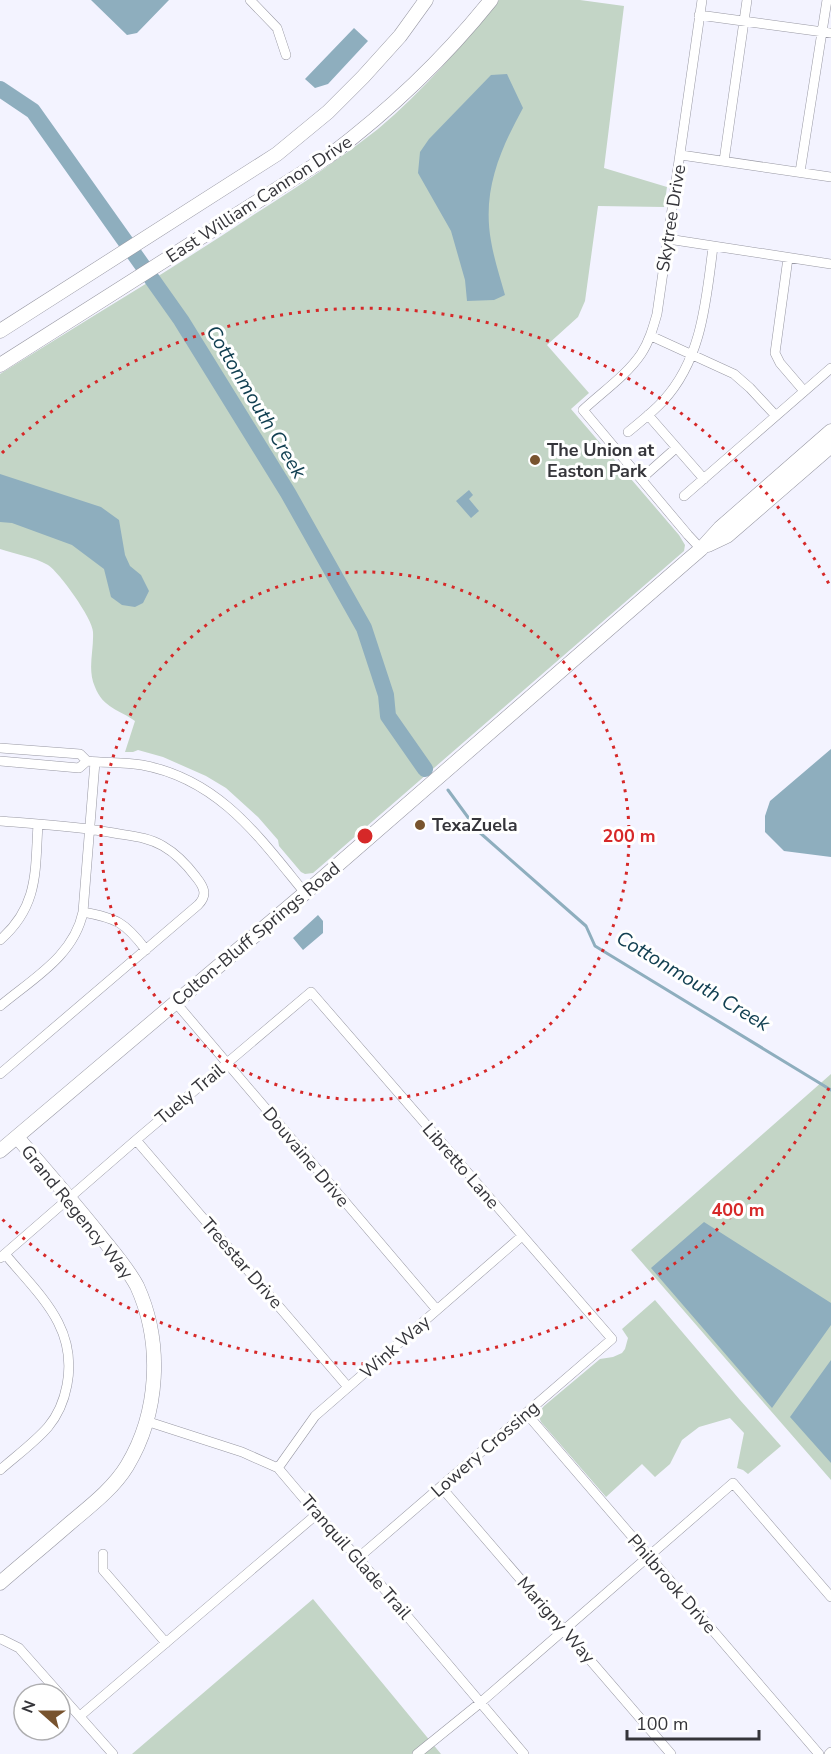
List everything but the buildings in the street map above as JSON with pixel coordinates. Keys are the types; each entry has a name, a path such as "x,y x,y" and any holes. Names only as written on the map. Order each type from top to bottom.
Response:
{"street":[{"path":"250,0 277,28 286,55"},
{"name":"East William Cannon Drive","path":"0,331 277,154 327,112 400,36 426,0"},
{"name":"East William Cannon Drive","path":"0,365 329,156 368,126 440,60 491,0"},
{"name":"Skytree Drive","path":"641,479 583,410 629,369 642,353 651,336 657,314 702,0"},
{"path":"724,161 747,0"},
{"path":"800,172 827,33 827,0"},
{"path":"699,15 827,33"},
{"path":"681,155 831,177"},
{"path":"668,240 831,264"},
{"path":"628,432 663,401 674,387 692,354 703,318 713,248"},
{"path":"788,258 775,353 780,363 804,391"},
{"path":"651,336 734,374 776,416"},
{"path":"684,496 831,368"},
{"path":"648,415 704,479"},
{"name":"Colton-Bluff Springs Road","path":"0,1151 305,893 701,549 720,528 831,431"},
{"name":"Colton-Bluff Springs Road","path":"701,549 727,536 831,446"},
{"path":"676,448 641,479 701,549"},
{"path":"0,748 80,754 91,762"},
{"path":"0,761 79,768 91,762 141,765 177,776 217,797 230,807 249,826 305,893"},
{"path":"0,992 3,1003 65,951 78,929 83,912 91,762"},
{"path":"0,821 89,828 149,840 162,845 186,864 202,884 205,892 198,905 0,1074"},
{"path":"0,940 13,927 29,903 38,824"},
{"path":"83,912 114,919 131,931 146,950"},
{"name":"Tuely Trail","path":"3,1256 311,992"},
{"name":"Libretto Lane","path":"311,992 612,1339"},
{"name":"Douvaine Drive","path":"176,1003 437,1310"},
{"name":"Grand Regency Way","path":"0,1583 107,1490 126,1466 141,1437 155,1374 155,1355 147,1315 136,1286 120,1261 17,1137"},
{"name":"Treestar Drive","path":"136,1140 348,1386"},
{"name":"Wink Way","path":"278,1468 315,1416 522,1236"},
{"path":"2,1465 46,1429 55,1418 65,1393 70,1358 67,1343 57,1319 3,1256"},
{"name":"Lowery Crossing","path":"358,1558 612,1339"},
{"name":"Philbrook Drive","path":"526,1413 819,1754"},
{"name":"Tranquil Glade Trail","path":"146,1421 242,1452 278,1468 358,1558 524,1754"},
{"path":"417,1754 480,1703 733,1483 831,1597"},
{"name":"Marigny Way","path":"441,1487 671,1754"},
{"path":"80,1716 317,1514"},
{"path":"103,1554 103,1570 166,1643"},
{"path":"1,1639 19,1648 113,1754"}],"green space":[{"path":"499,0 580,0 624,6 604,168 667,187 664,207 598,206 585,301 578,317 547,345 589,393 571,409 679,535 685,545 684,551 313,873 305,874 279,846 278,840 258,817 226,788 206,776 163,757 138,750 125,752 135,721 107,704 98,694 91,667 92,626 82,607 48,565 0,549 0,374 226,233 364,140 426,84"},
{"path":"831,1074 831,1480 631,1250"},
{"path":"655,1300 781,1446 748,1474 737,1468 744,1433 730,1418 699,1427 682,1440 670,1464 655,1477 642,1464 606,1497 541,1422 540,1414 544,1406 600,1359 622,1353 628,1338 622,1329"},
{"path":"313,1599 441,1754 132,1754"}],"water":[{"path":"91,0 169,0 137,33 127,35"},
{"path":"354,28 368,41 328,84 315,88 305,79"},
{"path":"507,74 523,108 500,155 489,205 491,241 505,295 494,300 467,301 465,280 451,231 418,173 420,152 429,139 491,75"},
{"path":"0,474 101,507 119,520 125,555 130,566 141,575 149,591 143,603 135,607 122,605 111,597 104,569 72,545 12,523 0,522"},
{"path":"469,490 473,495 469,499 479,511 471,518 456,501"},
{"path":"831,749 831,857 784,851 765,832 765,816 770,801"},
{"path":"318,915 323,921 323,933 303,950 293,938"},
{"path":"704,1222 831,1303 831,1325 772,1408 651,1268"},
{"path":"831,1360 831,1463 790,1417"}],"waterway":[{"name":"Cottonmouth Creek","path":"0,89 33,111 181,320 288,493 364,628 386,695 388,716 425,769"},
{"name":"Cottonmouth Creek","path":"448,790 478,831 586,926 595,946 831,1090"}],"place":[{"name":"The Union at Easton Park","path":"535,460"},
{"name":"TexaZuela","path":"420,825"}]}
